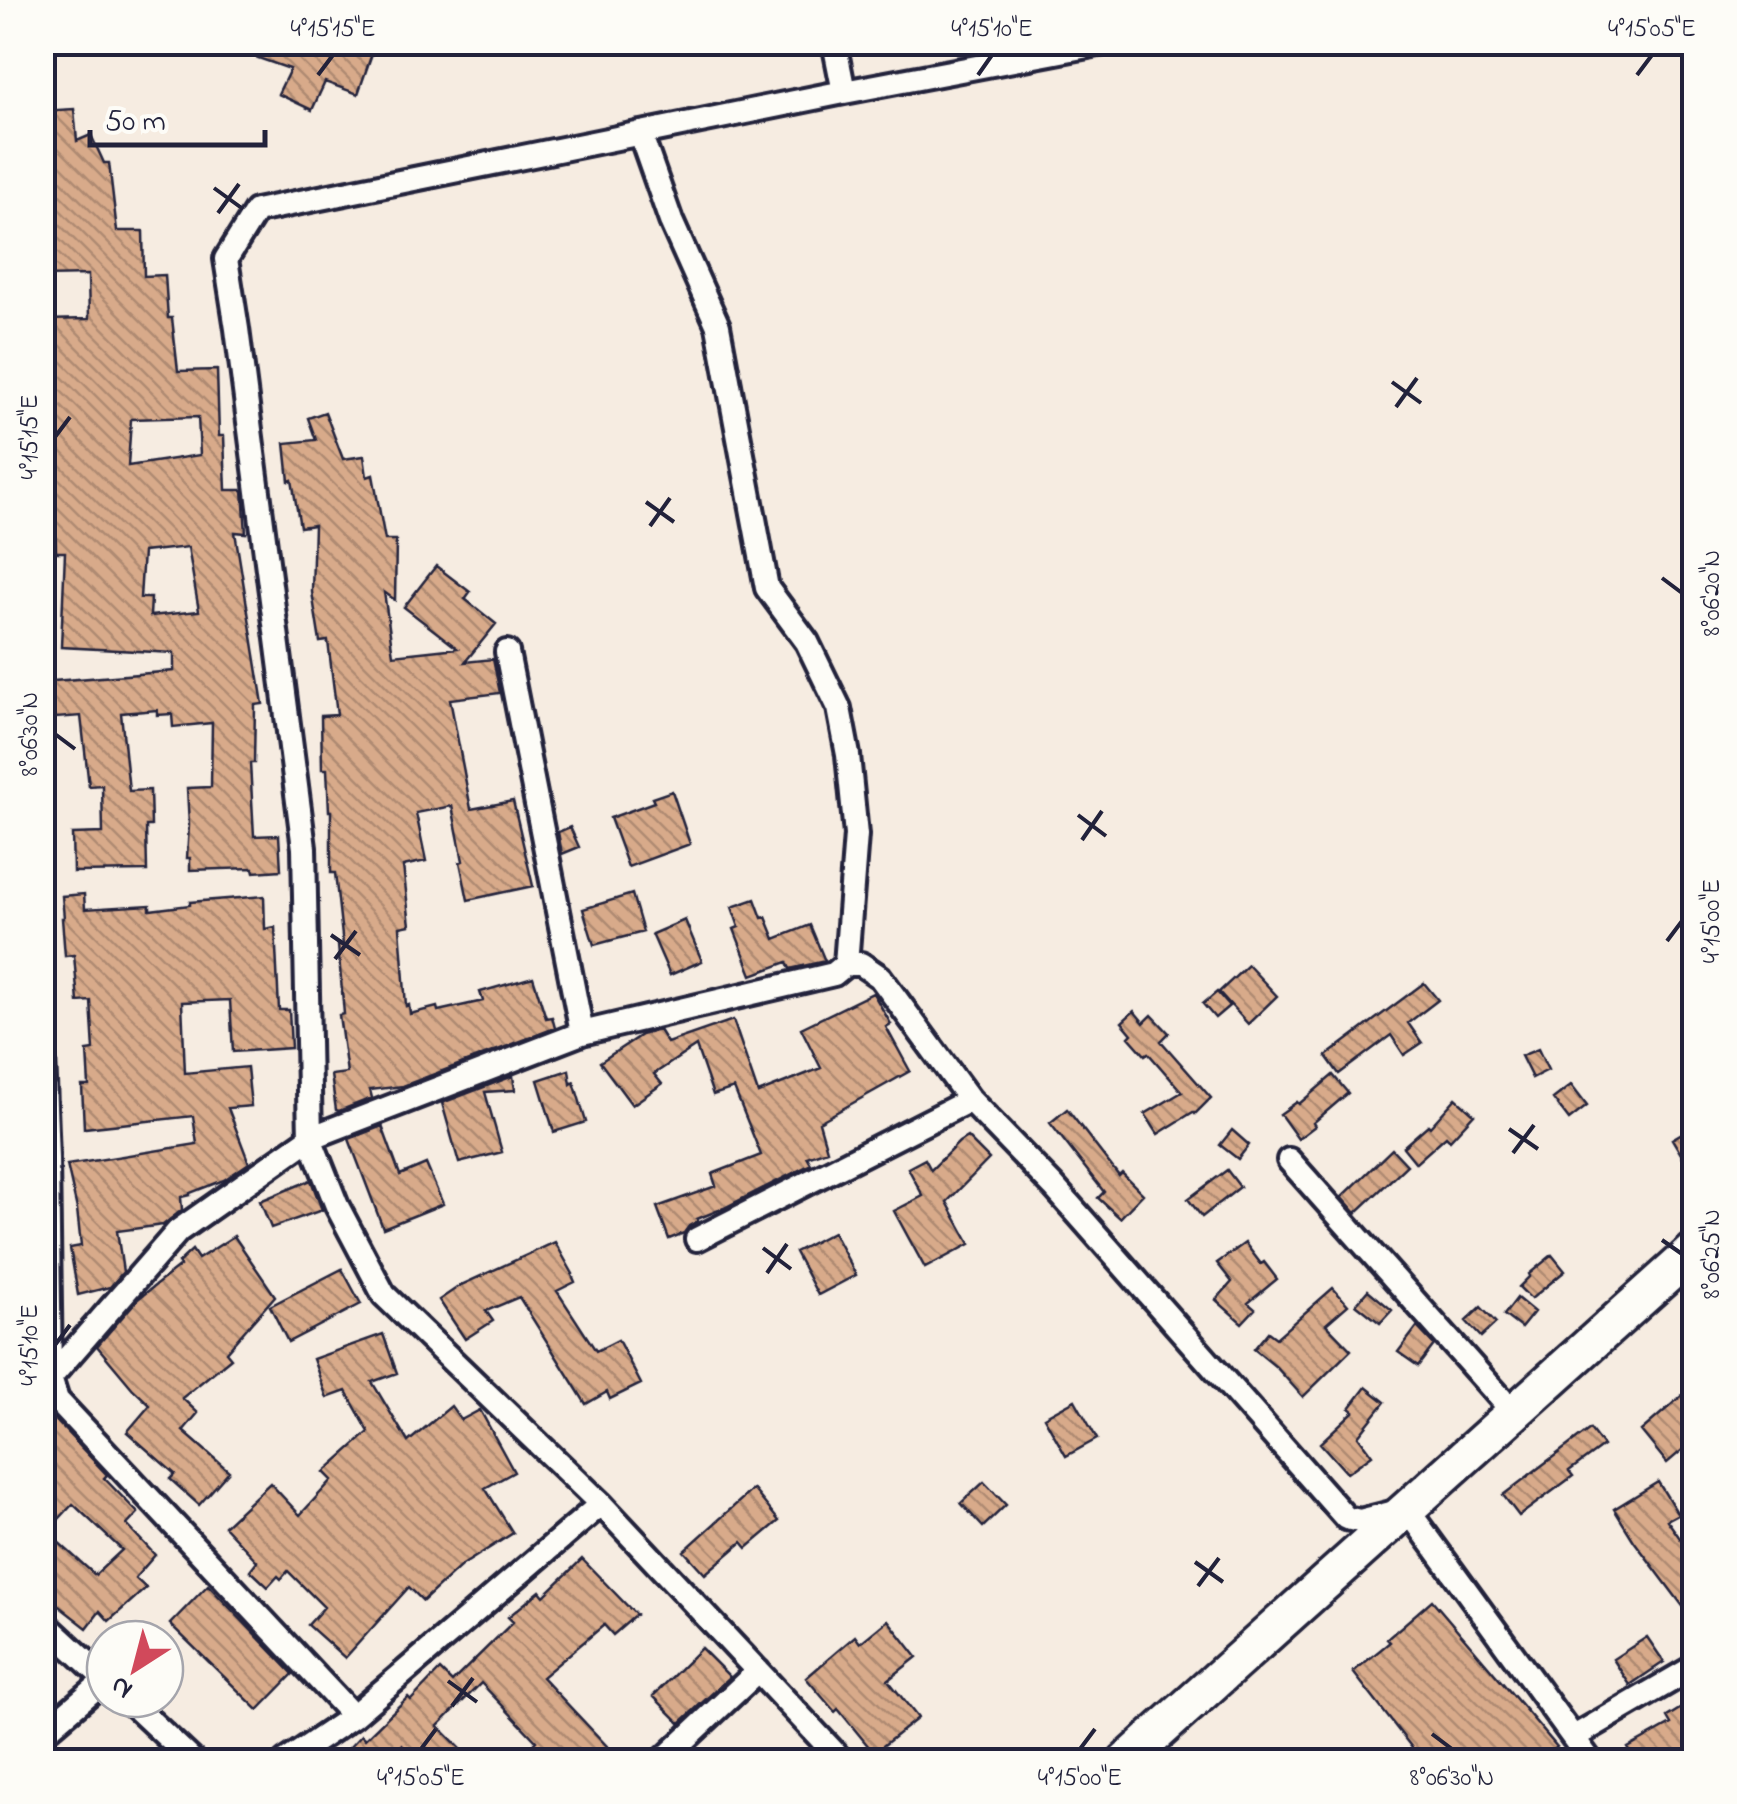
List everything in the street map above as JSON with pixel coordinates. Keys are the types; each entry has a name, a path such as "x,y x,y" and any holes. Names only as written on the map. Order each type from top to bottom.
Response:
{"main road":[{"path":"1126,1762 1694,1251"}],"street":[{"path":"834,42 844,92"},
{"path":"843,1762 600,1504 384,1295 336,1206 310,1138 304,848 226,259 256,210 1109,42"},
{"path":"640,133 671,221 718,326 768,588 807,642 838,708 848,755 856,835 846,964"},
{"path":"507,652 582,1033"},
{"path":"46,1380 178,1231 310,1138 582,1033 834,974 846,964 861,964 880,977 970,1100 1054,1187 1346,1518 1360,1522 1407,1509 1591,1762"},
{"path":"42,1028 46,1380 57,1400 352,1716"},
{"path":"697,1239 970,1100"},
{"path":"1289,1160 1514,1413"},
{"path":"285,1762 352,1716 600,1504"},
{"path":"42,1621 85,1661"},
{"path":"1574,1737 1694,1667"},
{"path":"661,1762 758,1671"},
{"path":"42,1734 85,1697"},
{"path":"148,1719 194,1762"}],"building":[{"path":"376,42 358,94 325,82 312,110 278,94 290,69 221,45"},
{"path":"74,109 77,141 91,135 104,163 109,163 117,231 143,231 144,276 165,275 178,371 217,370 226,490 243,490 246,533 235,532 263,704 255,705 254,763 250,763 254,836 279,835 281,870 190,870 187,788 211,787 212,723 173,727 172,714 157,715 157,710 121,713 129,791 150,790 147,871 73,872 72,834 103,833 102,785 89,786 81,716 43,719 42,682 174,671 174,653 61,647 65,552 56,552 53,430 47,430 42,345 46,345 45,320 89,319 88,275 42,276 42,111","holes":["198,417 200,455 128,466 131,419","188,547 199,611 150,616 151,598 140,598 143,552"]},
{"path":"325,412 343,459 364,456 367,477 373,475 385,540 396,540 395,600 384,592 393,655 457,648 404,607 436,566 470,592 465,599 496,624 465,662 493,659 500,693 450,699 471,809 513,801 533,886 468,900 452,806 416,813 426,861 403,866 410,925 400,927 406,1006 409,1005 410,1014 483,1001 480,992 533,977 546,1018 552,1017 555,1028 403,1086 370,1090 372,1098 339,1111 331,1075 347,1073 339,1015 344,1014 338,945 343,945 335,873 331,873 331,811 327,769 322,769 321,716 337,715 328,641 320,642 312,592 314,525 300,527 285,443 316,440 308,418"},
{"path":"672,791 690,844 628,867 610,818"},
{"path":"570,827 579,847 562,854 558,832"},
{"path":"84,894 85,909 150,905 150,910 190,902 264,896 265,929 275,927 279,1010 289,1010 291,1048 233,1052 230,1000 182,1002 185,1073 247,1067 251,1106 228,1108 249,1163 224,1180 181,1197 182,1210 163,1225 117,1231 123,1272 110,1287 78,1295 70,1248 81,1246 67,1165 197,1144 193,1116 84,1128 82,1086 89,1086 87,1051 94,1050 91,1001 78,1002 74,955 65,956 62,896"},
{"path":"632,894 643,932 594,945 583,909"},
{"path":"755,899 775,939 810,925 825,961 790,969 787,962 752,975 734,929 739,927 732,907"},
{"path":"685,920 702,961 670,975 652,934"},
{"path":"1248,965 1277,996 1248,1024 1219,992"},
{"path":"1424,983 1438,1000 1408,1023 1422,1043 1404,1055 1391,1035 1339,1074 1326,1056"},
{"path":"1217,992 1229,1006 1215,1018 1203,1004"},
{"path":"873,993 910,1071 819,1122 827,1150 807,1157 811,1164 697,1219 684,1233 669,1239 657,1207 716,1186 712,1174 761,1155 734,1088 713,1095 696,1046 654,1074 662,1084 632,1105 600,1062 641,1035 659,1030 667,1043 733,1020 758,1093 821,1068 801,1028"},
{"path":"1134,1011 1144,1023 1152,1015 1169,1033 1161,1041 1211,1098 1195,1114 1158,1134 1145,1114 1182,1092 1129,1037 1132,1034 1122,1022"},
{"path":"1538,1049 1548,1070 1532,1078 1521,1056"},
{"path":"569,1070 586,1122 554,1132 538,1080"},
{"path":"1333,1075 1348,1093 1298,1139 1280,1114 1299,1104"},
{"path":"513,1076 515,1090 485,1092 502,1152 459,1163 442,1103"},
{"path":"1571,1085 1587,1106 1569,1120 1553,1099"},
{"path":"1456,1098 1474,1114 1450,1140 1446,1136 1416,1163 1403,1147 1430,1127"},
{"path":"1067,1109 1119,1176 1122,1173 1143,1194 1120,1218 1098,1198 1104,1192 1050,1123"},
{"path":"382,1126 400,1175 426,1164 443,1204 383,1228 349,1139"},
{"path":"1694,1126 1694,1176 1672,1139"},
{"path":"1232,1130 1249,1145 1238,1159 1220,1145"},
{"path":"967,1137 989,1159 947,1202 970,1244 925,1268 894,1211 923,1196 908,1168 925,1159 931,1170"},
{"path":"1392,1149 1407,1165 1356,1213 1342,1197"},
{"path":"1227,1170 1240,1187 1202,1217 1188,1199"},
{"path":"311,1180 322,1210 271,1228 260,1201"},
{"path":"833,1232 856,1275 818,1295 795,1252"},
{"path":"234,1236 275,1296 226,1352 231,1358 182,1398 198,1413 183,1431 229,1471 199,1505 170,1479 175,1474 127,1432 150,1405 97,1346 138,1299 180,1266 178,1263 192,1250 198,1259"},
{"path":"555,1242 575,1282 557,1291 596,1351 618,1340 641,1384 610,1399 607,1392 586,1404 519,1297 486,1311 493,1321 465,1339 439,1300 461,1285"},
{"path":"1245,1243 1277,1279 1248,1303 1255,1309 1242,1323 1216,1300 1232,1282 1217,1263"},
{"path":"1552,1255 1565,1271 1531,1299 1519,1287"},
{"path":"342,1269 361,1304 288,1342 270,1306"},
{"path":"1333,1288 1348,1305 1326,1324 1351,1350 1303,1397 1254,1349 1268,1332 1276,1338"},
{"path":"1368,1290 1392,1310 1380,1323 1356,1304"},
{"path":"1517,1298 1534,1312 1521,1328 1504,1315"},
{"path":"1481,1307 1496,1323 1481,1337 1466,1321"},
{"path":"1417,1327 1434,1345 1418,1366 1398,1352"},
{"path":"383,1334 397,1373 372,1382 408,1442 451,1406 461,1420 480,1410 514,1472 485,1488 513,1533 461,1566 423,1601 409,1587 345,1658 308,1625 324,1607 288,1571 268,1587 250,1570 257,1561 224,1526 270,1483 300,1515 332,1480 324,1472 369,1432 346,1391 327,1398 313,1359"},
{"path":"1694,1385 1694,1440 1667,1463 1641,1431"},
{"path":"1366,1387 1385,1402 1358,1436 1372,1455 1347,1473 1320,1443 1354,1411 1350,1408"},
{"path":"1075,1400 1097,1439 1066,1456 1044,1417"},
{"path":"42,1406 138,1513 127,1525 155,1555 135,1578 146,1588 111,1619 100,1611 94,1619 85,1619 85,1626 42,1593","holes":["73,1504 122,1550 95,1575 47,1532"]},
{"path":"1590,1429 1603,1446 1569,1471 1573,1476 1519,1516 1503,1495"},
{"path":"984,1482 1006,1505 983,1527 961,1503"},
{"path":"1658,1482 1678,1514 1667,1520 1694,1558 1694,1621 1614,1509"},
{"path":"753,1489 779,1521 747,1548 742,1542 705,1574 684,1551"},
{"path":"582,1559 636,1615 613,1635 604,1625 542,1677 622,1762 517,1762 536,1741 481,1683 438,1726 474,1762 419,1762 402,1745 385,1762 336,1762 361,1735 365,1739 440,1670 452,1682 513,1622 508,1617 540,1591 544,1596"},
{"path":"208,1585 293,1674 258,1710 185,1639 185,1619 175,1619"},
{"path":"1432,1600 1557,1747 1541,1762 1423,1762 1353,1672"},
{"path":"888,1620 917,1657 888,1680 918,1718 874,1753 806,1678 855,1636 860,1643"},
{"path":"1647,1637 1664,1662 1630,1685 1613,1659"},
{"path":"701,1648 730,1677 680,1723 653,1696"},
{"path":"1694,1700 1694,1762 1636,1762 1628,1748 1671,1724 1667,1717"}]}
